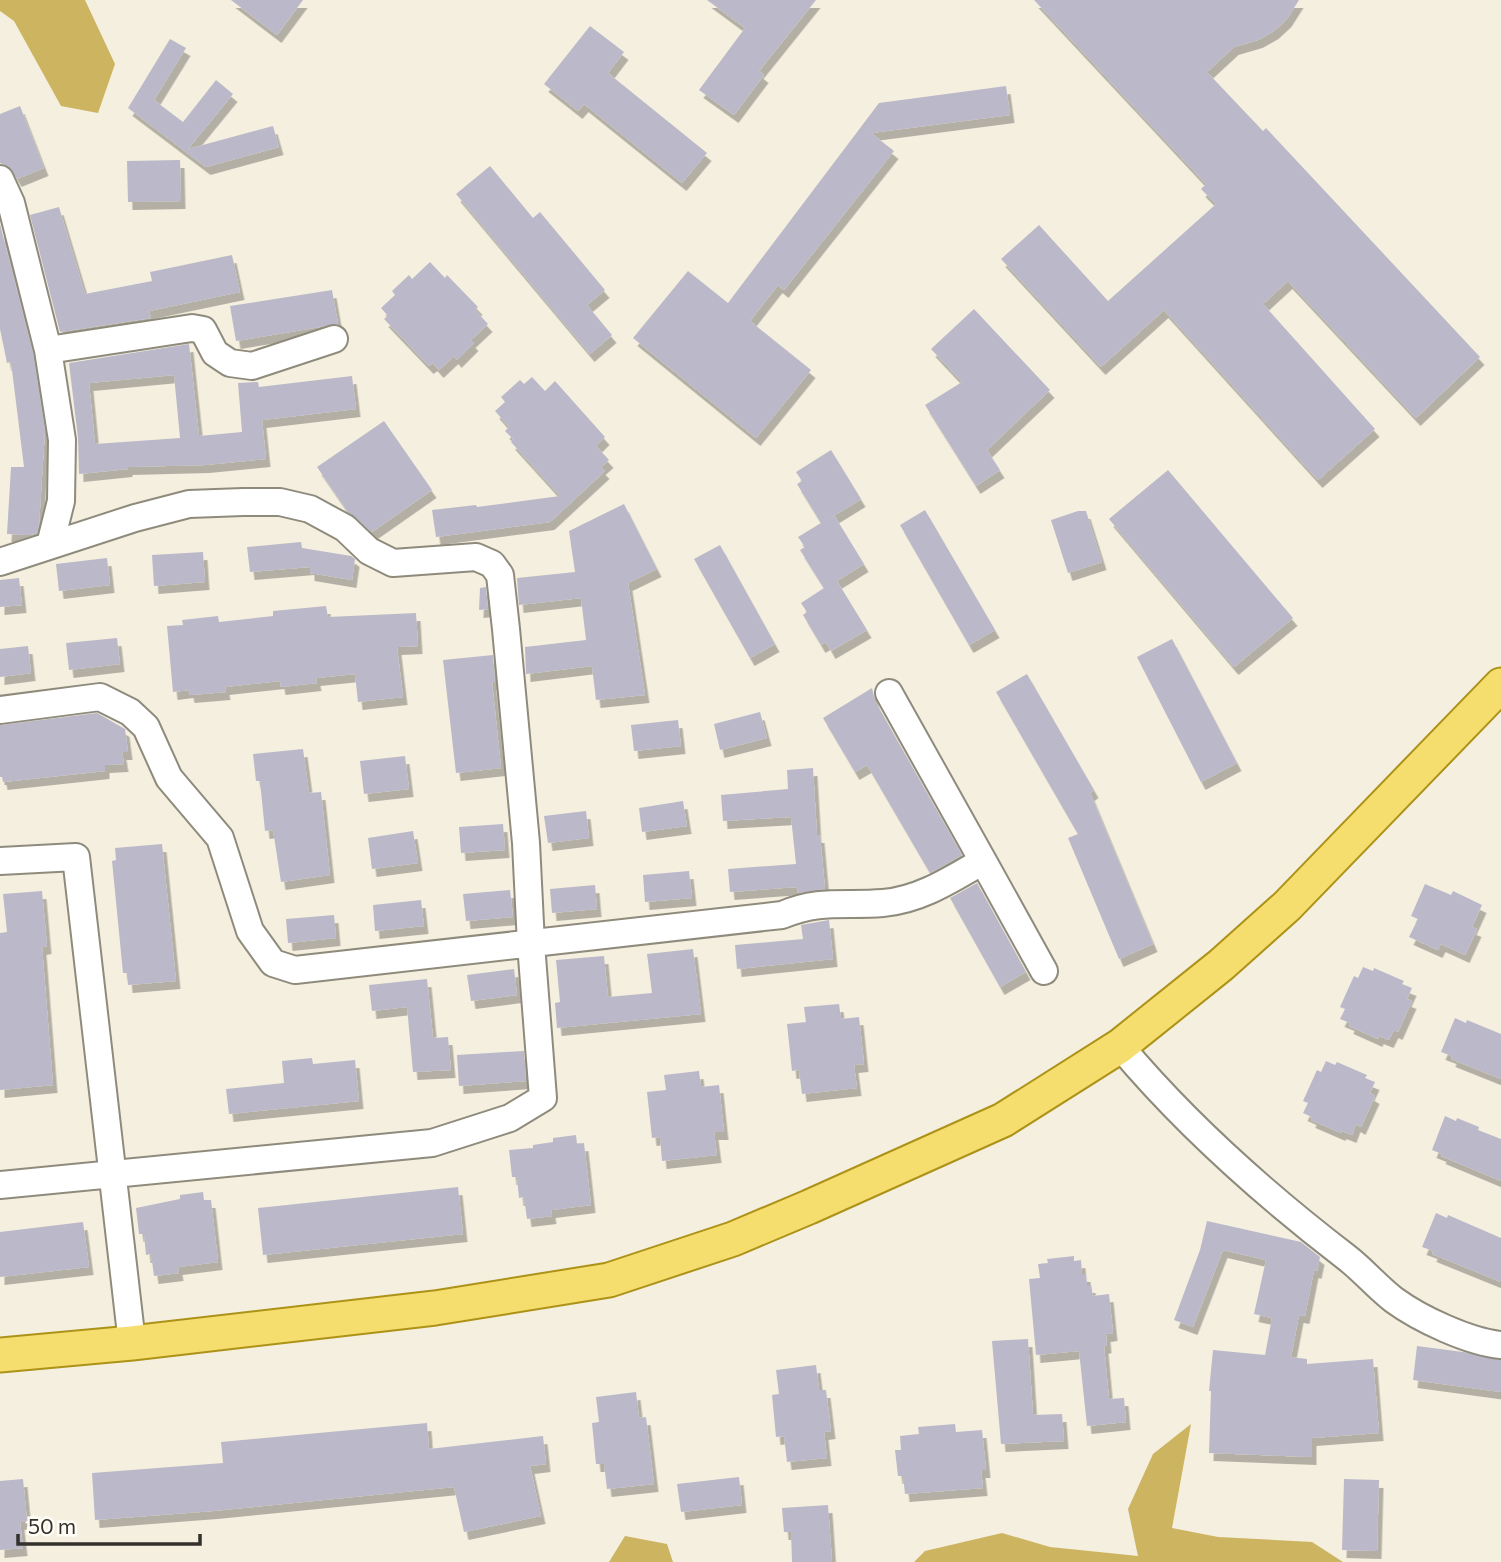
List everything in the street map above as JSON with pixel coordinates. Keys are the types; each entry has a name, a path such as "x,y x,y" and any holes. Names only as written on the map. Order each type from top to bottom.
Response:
{"main road":[{"path":"0,1355 132,1343 435,1308 609,1280 733,1239 1003,1120 1120,1046 1222,965 1287,906 1501,685"}],"street":[{"path":"0,179 11,203 48,350 62,440 61,501 50,545"},
{"path":"48,350 192,328 203,330 215,353 230,363 252,366 334,340"},
{"path":"0,562 135,518 189,504 279,502 310,509 345,528 369,551 393,563 476,557 492,564 500,575 506,629 526,843 543,1098 510,1118 432,1143 0,1185"},
{"path":"889,693 1044,971"},
{"path":"0,710 100,696 130,712 146,727 169,778 220,838 250,932 273,963 295,970 782,915 802,906 837,902 885,903 930,891 983,861"},
{"path":"0,861 76,857 132,1343"},
{"path":"1120,1046 1207,1140 1315,1235 1347,1258 1395,1300 1436,1325 1501,1345"}],"shaded area":[{"path":"0,0 85,0 115,64 98,113 61,106 14,21 0,11"},
{"path":"1191,1424 1172,1528 1218,1537 1312,1542 1343,1562 914,1562 925,1551 1002,1533 1050,1547 1138,1556 1128,1509 1153,1454"},
{"path":"625,1536 667,1544 673,1562 609,1562"}],"building":[{"path":"231,0 303,0 277,35"},
{"path":"707,0 816,0 759,71 764,75 734,115 699,90 745,28"},
{"path":"1034,0 1299,0 1287,19 1274,31 1258,40 1234,47 1207,72 1263,131 1266,128 1480,357 1416,418 1288,281 1263,304 1375,429 1318,480 1164,310 1101,367 1001,259 1039,225 1108,301 1216,204 1201,189 1206,184"},
{"path":"590,26 624,52 608,73 707,153 682,183 584,104 578,111 544,84"},
{"path":"170,39 186,48 154,100 183,122 216,80 233,94 188,149 273,126 279,147 206,167 128,108"},
{"path":"1006,86 1010,115 871,133 894,151 784,290 778,285 750,321 811,370 756,438 633,338 688,271 728,303 879,103"},
{"path":"20,106 44,168 17,179 10,167 0,163 0,114"},
{"path":"180,160 181,201 128,202 127,161"},
{"path":"490,166 533,218 540,212 605,290 587,305 612,335 590,354 456,194"},
{"path":"59,207 85,294 152,281 150,272 232,255 240,292 149,311 151,318 60,332 30,215"},
{"path":"0,224 33,353 45,430 39,524 37,533 31,535 7,534 11,467 24,467 11,362 7,363 0,329"},
{"path":"430,262 445,278 447,275 478,307 475,310 488,324 471,340 474,343 457,360 454,356 439,370 433,363 429,366 384,319 388,316 381,308 395,295 392,291 409,275 412,279"},
{"path":"332,290 338,324 236,341 230,306"},
{"path":"974,309 1050,390 987,450 1000,470 976,486 925,405 962,382 931,349"},
{"path":"189,344 199,436 242,432 238,383 258,382 259,387 352,376 356,409 262,420 266,459 205,465 128,467 79,474 78,438 69,363","holes":["174,375 180,438 95,444 89,383"]},
{"path":"532,377 545,391 555,381 605,437 596,446 609,460 601,467 605,471 550,522 436,537 432,510 560,496 511,442 513,439 505,431 509,427 495,411 505,402 501,397 520,380 524,384"},
{"path":"384,421 432,490 372,532 348,512 317,467"},
{"path":"831,450 861,499 834,515 864,564 837,581 867,630 831,651 826,642 821,645 803,615 807,612 801,603 824,588 800,550 805,547 798,537 821,523 797,484 802,481 796,472"},
{"path":"1168,470 1293,618 1234,667 1109,519"},
{"path":"624,504 657,569 628,583 645,695 596,700 592,666 526,674 525,647 586,640 581,598 519,605 517,578 575,572 569,531"},
{"path":"925,510 995,630 969,645 900,525"},
{"path":"1086,511 1102,562 1068,573 1051,520"},
{"path":"301,542 302,548 351,556 355,559 352,580 310,573 310,567 250,572 247,547"},
{"path":"720,545 775,644 750,658 694,559"},
{"path":"203,552 205,582 154,586 152,555"},
{"path":"107,558 110,585 59,591 56,564"},
{"path":"19,578 22,605 0,607 0,580"},
{"path":"486,587 488,609 479,610 480,588"},
{"path":"326,606 328,617 416,613 418,646 397,647 403,697 358,702 355,674 316,678 317,683 281,687 280,681 225,687 226,692 190,695 189,690 173,692 167,626 183,625 182,620 218,616 219,622 273,616 273,611"},
{"path":"117,638 120,664 69,670 66,643"},
{"path":"1172,639 1237,763 1201,782 1137,657"},
{"path":"28,646 31,673 0,677 0,649"},
{"path":"493,655 495,682 492,682 501,768 456,773 443,660"},
{"path":"1027,674 1094,790 1090,793 1153,944 1119,959 1068,838 1078,834 996,692"},
{"path":"872,688 875,701 962,855 930,873 867,765 855,772 823,718"},
{"path":"760,712 767,738 720,750 714,724"},
{"path":"97,713 125,729 128,752 122,752 124,764 105,765 105,771 3,782 0,777 0,725"},
{"path":"678,720 681,746 634,751 631,725"},
{"path":"303,749 309,793 321,792 330,875 281,882 273,830 265,831 260,781 256,781 253,754"},
{"path":"405,756 409,789 364,794 360,761"},
{"path":"813,768 817,835 820,835 825,889 798,893 797,887 730,892 728,869 796,864 791,817 723,821 721,795 788,789 787,770"},
{"path":"683,801 687,826 642,832 639,808"},
{"path":"586,811 589,838 548,843 544,816"},
{"path":"503,824 505,850 461,853 459,827"},
{"path":"413,831 418,863 372,869 368,838"},
{"path":"162,844 176,981 128,985 127,973 123,973 112,861 116,860 115,848"},
{"path":"689,871 692,898 645,902 643,875"},
{"path":"977,883 1026,972 1000,987 950,898"},
{"path":"1425,884 1451,895 1453,891 1482,905 1472,927 1477,929 1465,955 1441,944 1438,950 1409,937 1418,919 1411,916"},
{"path":"595,885 597,909 552,913 550,889"},
{"path":"510,890 513,917 466,921 463,894"},
{"path":"42,891 47,946 42,947 53,1085 0,1090 0,933 7,932 3,894"},
{"path":"421,900 424,926 375,931 373,905"},
{"path":"334,915 336,938 288,943 286,919"},
{"path":"829,920 833,959 737,969 735,945 803,939 801,925"},
{"path":"693,949 701,1014 557,1028 555,1003 560,1002 556,960 604,956 608,997 652,993 647,954"},
{"path":"1363,967 1373,971 1374,968 1404,981 1402,984 1412,988 1407,999 1412,1001 1398,1032 1394,1030 1389,1040 1379,1036 1378,1039 1340,1019 1345,1009 1340,1007 1354,976 1358,978"},
{"path":"514,969 517,995 471,1001 467,975"},
{"path":"427,979 433,1038 448,1037 451,1070 413,1072 407,1007 372,1011 369,985"},
{"path":"839,1004 841,1019 859,1017 864,1064 854,1065 857,1088 802,1094 799,1070 792,1071 787,1024 806,1022 804,1007"},
{"path":"1455,1018 1501,1034 1501,1079 1451,1059 1452,1056 1441,1052"},
{"path":"524,1051 526,1081 459,1086 457,1055"},
{"path":"312,1058 313,1064 355,1060 359,1101 229,1114 226,1089 284,1083 282,1061"},
{"path":"1326,1061 1335,1065 1337,1062 1367,1075 1365,1078 1375,1082 1370,1093 1375,1096 1361,1127 1356,1124 1352,1135 1311,1120 1312,1117 1303,1113 1308,1103 1303,1101 1317,1070 1321,1072"},
{"path":"699,1071 701,1087 719,1085 724,1132 714,1132 717,1155 662,1161 660,1137 652,1138 647,1092 666,1090 664,1075"},
{"path":"1445,1116 1479,1127 1478,1130 1501,1139 1501,1181 1432,1150"},
{"path":"576,1135 577,1144 584,1143 591,1205 551,1210 552,1216 527,1219 524,1197 519,1198 517,1177 512,1177 509,1150 533,1148 533,1145 553,1142 553,1138"},
{"path":"458,1187 463,1234 263,1255 258,1208"},
{"path":"203,1192 204,1200 211,1200 218,1262 178,1267 179,1273 154,1276 151,1254 146,1255 144,1234 139,1234 136,1208 180,1199 180,1195"},
{"path":"1436,1213 1447,1218 1448,1215 1501,1238 1501,1282 1432,1254 1433,1251 1422,1247"},
{"path":"1207,1221 1301,1242 1320,1257 1317,1271 1314,1270 1305,1316 1299,1315 1291,1357 1307,1359 1307,1364 1373,1359 1379,1433 1312,1438 1312,1457 1209,1453 1209,1391 1213,1350 1265,1355 1272,1318 1254,1314 1266,1260 1223,1250 1193,1327 1174,1320 1200,1250"},
{"path":"83,1222 89,1267 0,1277 0,1232"},
{"path":"1074,1256 1074,1261 1081,1260 1082,1274 1086,1274 1087,1285 1091,1285 1093,1296 1109,1294 1113,1333 1106,1334 1107,1345 1104,1346 1109,1399 1124,1398 1126,1422 1087,1426 1079,1351 1036,1355 1029,1279 1040,1278 1038,1264 1048,1263 1047,1259"},
{"path":"1028,1339 1033,1415 1062,1414 1064,1441 1001,1444 992,1341"},
{"path":"1417,1346 1501,1360 1501,1392 1413,1380"},
{"path":"816,1365 819,1390 826,1390 831,1431 824,1432 827,1458 787,1462 784,1436 776,1437 772,1395 779,1394 776,1370"},
{"path":"636,1392 639,1418 646,1417 654,1484 607,1489 604,1464 596,1464 592,1423 599,1422 596,1397"},
{"path":"427,1423 429,1449 543,1436 546,1464 530,1466 541,1516 464,1532 454,1487 95,1520 92,1473 223,1463 221,1442"},
{"path":"955,1424 956,1432 982,1430 986,1470 981,1470 983,1488 905,1494 903,1476 898,1476 895,1450 901,1450 900,1436 919,1434 918,1427"},
{"path":"739,1477 742,1505 681,1512 677,1484"},
{"path":"23,1479 27,1521 20,1522 23,1548 0,1550 0,1481"},
{"path":"1344,1479 1379,1480 1377,1551 1342,1550"},
{"path":"828,1505 832,1562 792,1562 791,1532 784,1532 782,1508"}]}
